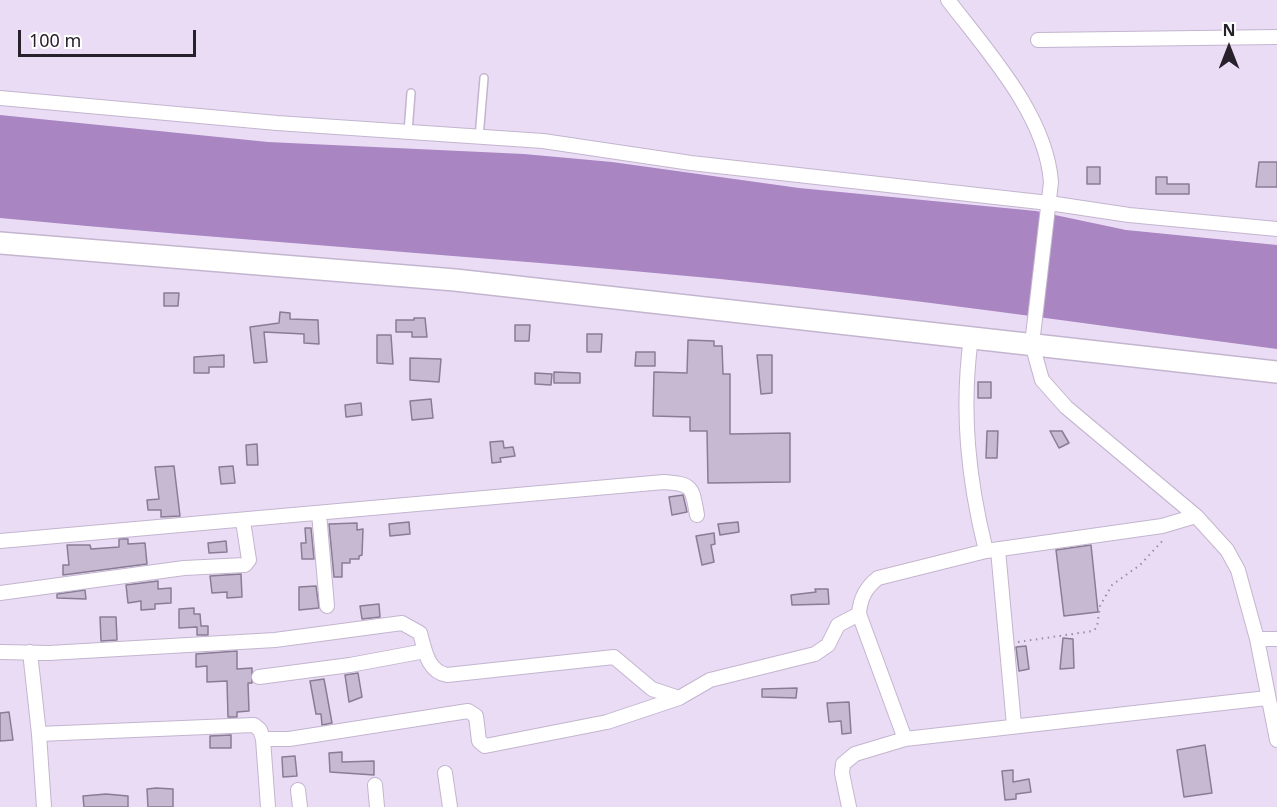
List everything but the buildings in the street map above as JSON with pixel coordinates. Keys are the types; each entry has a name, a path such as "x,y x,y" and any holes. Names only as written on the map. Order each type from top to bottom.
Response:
{"main road":[{"path":"0,243 466,281 971,337 1032,337 1277,372"}],"street":[{"path":"948,0 996,63 1039,134 1050,162 1052,182 1032,337 1042,380 1066,408 1196,516 1227,550 1238,570 1257,639 1277,740"},
{"path":"1038,40 1277,37"},
{"path":"0,98 479,138 543,141 691,162 1129,215 1277,230"},
{"path":"1258,227 1277,222"},
{"path":"971,337 966,375 965,417 968,459 992,551 1006,644 1014,725"},
{"path":"0,541 664,482 688,485 692,489 697,515"},
{"path":"319,513 327,606"},
{"path":"905,739 859,614 860,602 866,589 878,578 992,551 1179,521 1196,516"},
{"path":"0,593 184,568 245,565 249,560 243,521"},
{"path":"263,739 289,739 468,711 476,716 479,741 485,746 607,722 679,698 710,680 815,654 828,645 835,628 843,620 859,614"},
{"path":"0,652 274,640 402,623 420,633 432,667 438,673 447,675 614,657 652,689 679,698"},
{"path":"1257,639 1277,639"},
{"path":"259,677 351,665 425,651"},
{"path":"30,652 44,807"},
{"path":"849,807 842,773 843,764 855,754 905,739 1267,698"},
{"path":"39,734 254,725 261,730 263,739 268,807"},
{"path":"445,773 450,807"},
{"path":"375,784 376,807"},
{"path":"298,790 300,807"}],"lane":[{"path":"479,138 484,78"},
{"path":"408,132 411,93"}],"path":[{"path":"1006,644 1093,632 1100,606 1112,585 1140,565 1179,521"}],"shaded area":[{"path":"0,115 268,142 524,154 612,162 799,188 1036,211 1126,230 1277,245 1277,349 790,286 0,218"}]}
